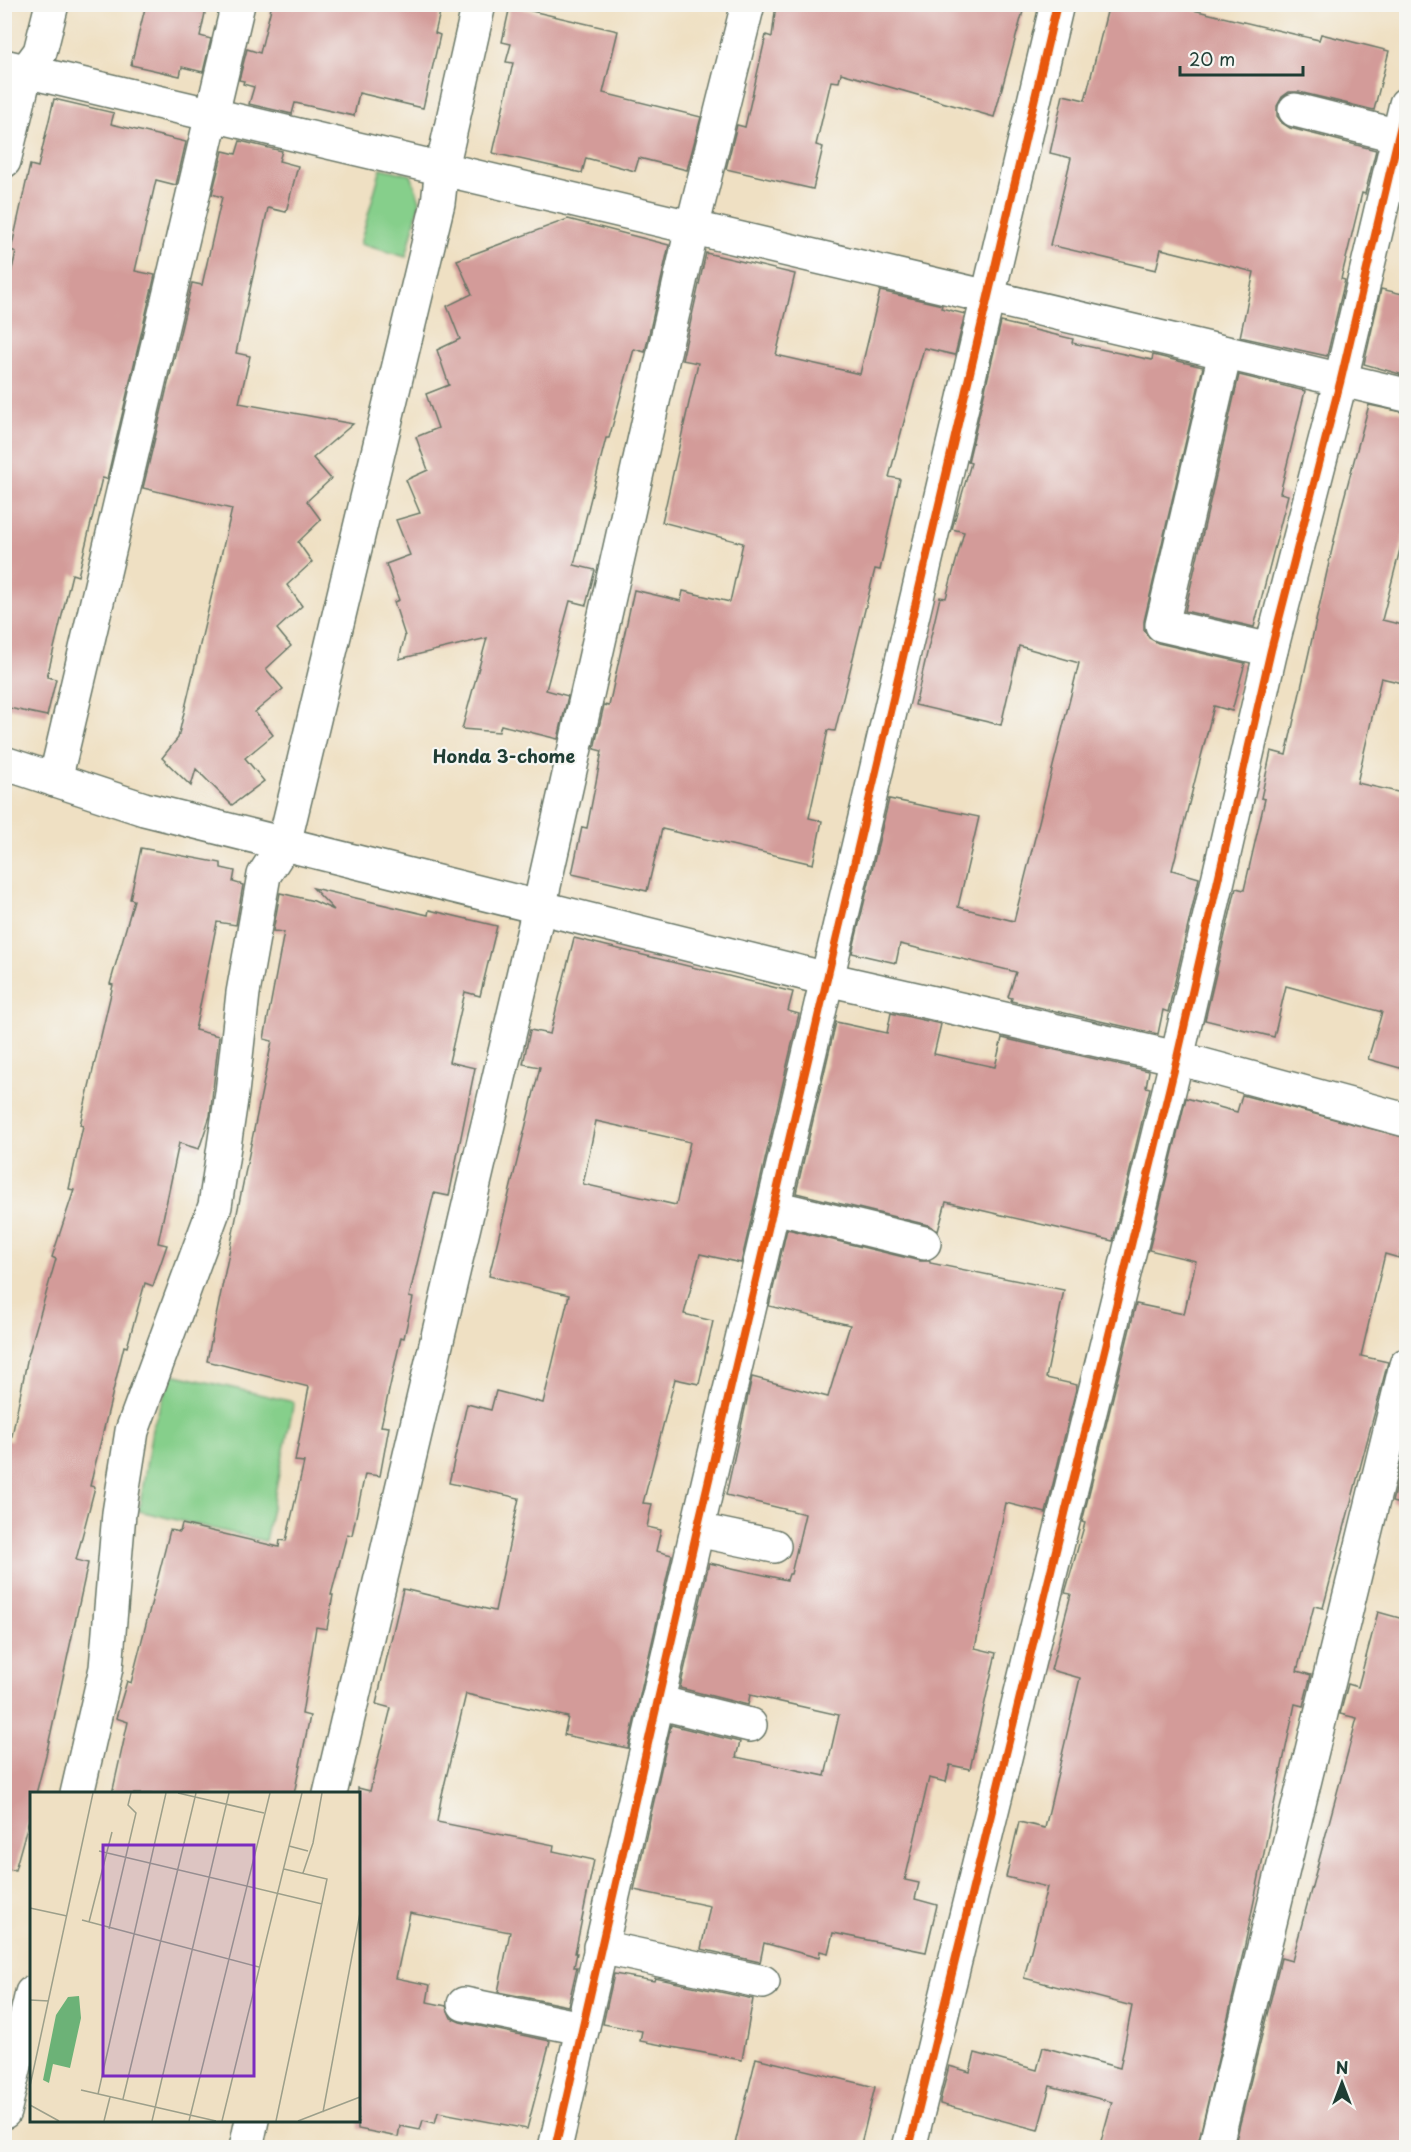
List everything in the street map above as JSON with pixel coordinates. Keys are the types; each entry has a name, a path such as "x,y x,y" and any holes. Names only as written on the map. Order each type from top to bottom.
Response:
{"street":[{"path":"15,68 40,52 52,4"},
{"path":"55,780 238,4"},
{"path":"77,1792 106,1668 119,1513 132,1431 215,1206 232,1093 243,993 264,875 284,844 435,215 442,168 479,4"},
{"path":"330,1792 539,908 692,228 748,4"},
{"path":"555,2148 697,1530 1057,4"},
{"path":"15,68 1407,395"},
{"path":"4,161 15,68"},
{"path":"909,2148 1177,1058 1271,650 1341,379 1407,104"},
{"path":"1295,110 1399,136"},
{"path":"1225,353 1162,625 1271,650"},
{"path":"4,763 144,810 827,979 1177,1058 1407,1120"},
{"path":"774,1206 924,1243"},
{"path":"1215,2148 1407,1365"},
{"path":"697,1530 774,1546"},
{"path":"657,1702 750,1725"},
{"path":"600,1947 763,1982"},
{"path":"4,2112 30,2002"},
{"path":"464,2004 581,2028"},
{"path":"246,2148 252,2122"}],"green space":[{"path":"381,168 411,175 420,201 406,257 360,244"},
{"path":"172,1374 294,1402 265,1541 139,1511 152,1429"}],"building":[{"path":"146,4 207,4 200,36 211,39 203,72 182,67 180,76 131,65"},
{"path":"272,4 442,4 435,33 440,35 423,108 359,93 354,116 295,103 292,114 249,104 254,87 243,84 244,81 239,80 247,49 260,53"},
{"path":"776,4 1025,4 994,117 841,73 839,82 831,81 816,145 823,147 813,189 726,169 737,125 745,127 766,35 772,37"},
{"path":"1109,4 1168,4 1319,40 1321,34 1389,51 1374,110 1299,92 1289,92 1282,97 1277,106 1277,116 1290,128 1376,150 1365,194 1362,193 1341,279 1345,280 1327,356 1240,337 1254,272 1161,249 1156,270 1050,245 1071,158 1050,153 1063,95 1085,100"},
{"path":"510,6 618,31 603,93 701,117 687,170 639,158 635,171 586,158 582,173 493,153 513,63 506,62 511,44 502,42"},
{"path":"54,99 114,113 111,124 186,142 176,185 156,180 135,271 155,275 107,479 102,478 78,576 72,574 47,677 56,679 47,716 4,707 4,304 16,252 11,250 30,165 38,167"},
{"path":"240,141 282,151 279,161 298,166 286,212 268,208 236,353 250,356 239,403 353,424 313,458 331,479 307,501 321,520 298,542 312,562 287,585 302,606 277,629 291,646 266,669 283,689 255,712 273,735 245,758 264,781 232,805 196,769 191,786 162,758 178,738 232,509 143,488 192,283 202,285 222,197 212,194 223,151 236,154"},
{"path":"568,219 669,245 645,352 634,349 609,438 606,438 574,565 595,570 586,605 570,601 546,690 568,696 558,739 501,725 499,732 462,729 487,638 399,659 405,636 394,602 399,600 386,564 410,555 396,520 420,513 406,480 428,470 416,437 438,428 426,394 449,385 437,350 460,339 447,306 472,294 457,260"},
{"path":"706,253 795,274 776,355 860,374 880,291 942,305 941,308 965,314 955,355 924,348 889,477 900,479 880,570 875,569 835,731 828,730 809,818 822,821 813,864 662,829 647,891 572,874 582,827 587,828 602,751 594,749 604,705 609,706 634,590 681,601 683,591 730,602 743,543 662,522 698,363 682,360"},
{"path":"1381,289 1407,295 1407,376 1364,364"},
{"path":"1001,322 1073,339 1072,343 1152,360 1153,355 1203,367 1144,621 1144,630 1149,638 1158,643 1245,663 1232,711 1214,706 1172,870 1199,878 1168,1012 1163,1010 1158,1034 1011,1001 1012,998 1008,997 1016,972 900,944 896,963 852,953 889,799 979,817 958,907 1014,921 1079,663 1019,646 1001,725 915,705 940,597 946,598 964,532 952,529 971,463 968,462"},
{"path":"1239,375 1305,391 1280,493 1288,495 1254,627 1185,611"},
{"path":"1369,405 1407,413 1407,522 1382,620 1407,626 1407,684 1381,678 1357,783 1407,794 1407,1070 1368,1059 1382,1012 1286,986 1274,1037 1205,1020 1236,888 1244,890 1265,799 1261,798 1271,751 1286,755 1341,509"},
{"path":"141,848 221,863 221,868 235,871 233,882 243,885 236,925 217,922 195,1030 219,1036 210,1116 199,1149 179,1143 158,1243 167,1245 153,1286 145,1283 127,1347 124,1346 90,1486 95,1487 76,1560 88,1563 46,1755 37,1792 30,1792 30,1816 15,1870 4,1869 4,1440 11,1441 28,1356 56,1259 52,1257 74,1190 69,1189 83,1126 80,1125 113,985 110,984 134,900 130,899"},
{"path":"313,888 428,915 429,910 497,926 480,996 465,992 449,1062 475,1068 449,1196 434,1193 409,1297 413,1298 404,1338 401,1337 381,1426 389,1427 380,1476 365,1474 352,1535 347,1534 331,1595 333,1595 327,1629 316,1627 302,1714 310,1716 294,1792 112,1792 128,1722 116,1718 127,1681 131,1683 170,1530 180,1532 182,1524 279,1547 280,1540 286,1541 304,1462 295,1461 309,1387 207,1361 272,1041 264,1039 284,932 273,931 280,893 314,901 334,910"},
{"path":"574,938 793,992 788,1011 799,1014 741,1263 700,1254 684,1314 713,1321 699,1384 675,1379 643,1503 652,1504 647,1527 661,1530 656,1551 672,1555 628,1748 564,1735 568,1717 466,1694 441,1799 437,1822 554,1845 553,1851 594,1860 575,1953 577,1953 574,1967 577,1967 568,2006 498,1992 510,1932 410,1913 396,1978 430,1985 427,2002 446,2006 451,2018 460,2022 550,2041 527,2129 438,2112 435,2123 423,2120 420,2130 400,2126 398,2137 358,2129 358,2122 360,2122 360,1792 358,1788 370,1791 391,1708 376,1704 403,1589 495,1611 519,1498 449,1483 467,1404 491,1410 496,1391 543,1403 569,1295 489,1276 540,1067 523,1064 530,1030 550,1034","holes":["596,1121 690,1142 676,1205 583,1184"]},
{"path":"891,1013 941,1024 934,1054 995,1067 1002,1038 1149,1071 1146,1087 1150,1088 1113,1241 946,1202 938,1231 928,1225 796,1193 836,1022 887,1033"},
{"path":"1242,1095 1407,1138 1407,1229 1399,1258 1385,1254 1361,1356 1388,1362 1323,1608 1314,1606 1297,1671 1311,1675 1303,1706 1295,1704 1244,1949 1197,2148 1099,2148 1112,2102 1050,2086 1038,2130 940,2104 940,2101 949,2066 970,2072 975,2053 1037,2070 1043,2047 1120,2068 1132,2006 1024,1978 1047,1887 1006,1877 1019,1822 1045,1828 1080,1678 1051,1670 1071,1594 1065,1593 1085,1523 1082,1522 1136,1304 1184,1314 1196,1261 1149,1250 1186,1098 1237,1112"},
{"path":"787,1229 920,1261 930,1261 930,1263 1064,1290 1046,1378 1077,1385 1046,1513 1006,1503 975,1648 996,1653 970,1769 950,1765 946,1782 929,1778 905,1880 919,1883 915,1899 937,1905 926,1952 833,1933 828,1953 820,1951 819,1958 764,1943 760,1962 701,1949 710,1906 634,1890 671,1725 740,1742 736,1757 825,1776 839,1715 750,1695 748,1705 680,1688 709,1563 787,1580 791,1574 805,1514 726,1495 752,1377 828,1397 850,1325 769,1306"},
{"path":"1407,1442 1407,1506 1392,1502"},
{"path":"1378,1612 1407,1620 1407,2148 1234,2148 1281,1958 1292,1961 1357,1718 1340,1714 1348,1684 1358,1687"},
{"path":"614,1974 654,1981 655,1978 753,1999 742,2060 640,2041 642,2031 603,2024"},
{"path":"756,2058 875,2087 860,2148 734,2148"}],"cycle path":[{"path":"555,2148 697,1530 1057,4"},
{"path":"909,2148 1177,1058 1271,650 1341,379 1406,104"}],"district":[{"name":"Honda 3-chome","path":"504,755"}]}
